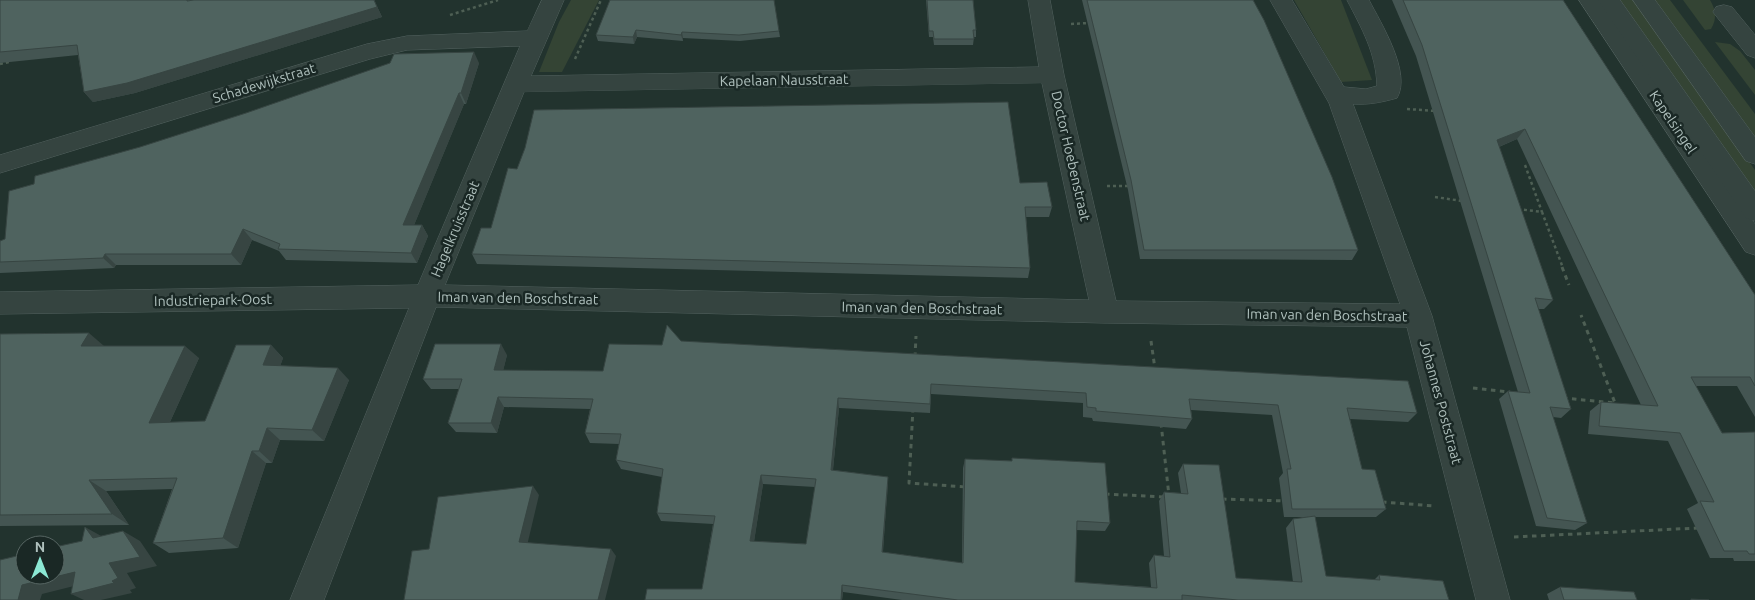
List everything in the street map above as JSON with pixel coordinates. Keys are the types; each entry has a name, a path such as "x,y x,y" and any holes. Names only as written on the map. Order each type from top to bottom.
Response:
{"street":[{"name":"Hagelkruisstraat","path":"307,600 427,296 535,38 553,0"},
{"name":"Doctor Hoebenstraat","path":"1038,0 1052,75 1105,312"},
{"name":"Johannes Poststraat","path":"1281,0 1340,103 1418,316 1493,600"},
{"path":"1336,95 1366,96 1389,92 1388,72 1382,47 1358,0"},
{"name":"Kapelsingel","path":"1590,0 1755,244"},
{"name":"Kapelsingel","path":"1609,0 1755,211"},
{"path":"1644,0 1755,155"},
{"path":"1724,12 1755,50"},
{"name":"Schadewijkstraat","path":"0,164 367,52 407,43 535,38"},
{"name":"Kapelaan Nausstraat","path":"516,84 1052,75"},
{"name":"Iman van den Boschstraat","path":"427,296 1148,313 1418,316"},
{"name":"Industriepark-Oost","path":"0,304 427,296"}],"path":[{"path":"565,83 601,0"},
{"path":"1043,24 1098,23"},
{"path":"0,64 18,60"},
{"path":"1407,109 1444,112"},
{"path":"1525,165 1569,285"},
{"path":"1106,186 1134,186"},
{"path":"1435,197 1464,202"},
{"path":"1513,208 1542,212"},
{"path":"915,366 918,308"},
{"path":"1148,313 1155,371"},
{"path":"1558,397 1615,403 1582,315"},
{"path":"1473,388 1511,392"},
{"path":"913,405 909,483 975,488"},
{"path":"1160,419 1169,497"},
{"path":"1101,494 1178,497"},
{"path":"1216,498 1292,501"},
{"path":"1381,502 1468,509"},
{"path":"1514,537 1708,528"}],"green space":[{"path":"571,0 599,0 562,72 539,72 559,22"},
{"path":"1294,0 1341,0 1372,80 1341,82"},
{"path":"1618,0 1634,0 1755,170 1755,197"},
{"path":"1652,0 1670,0 1755,114 1755,142"},
{"path":"1683,0 1710,0 1715,14 1711,29 1705,30"},
{"path":"1715,42 1730,44 1740,51 1755,70 1755,95"}],"building":[{"path":"0,0 374,0 377,7 127,83 84,92 77,45 0,52"},
{"path":"610,0 774,0 779,31 739,35 682,32 681,35 636,30 633,37 596,35"},
{"path":"927,0 973,0 976,30 973,30 974,39 934,39 933,31 929,31"},
{"path":"1087,0 1253,0 1264,20 1332,177 1358,250 1144,250 1131,180"},
{"path":"1403,0 1563,0 1755,295 1755,386 1750,377 1691,377 1722,433 1755,432 1755,554 1749,554 1747,551 1724,551 1700,501 1714,502 1680,433 1599,426 1601,402 1658,406 1525,129 1497,140 1553,300 1535,298 1571,409 1550,407 1587,523 1547,518 1508,391 1530,393 1422,45"},
{"path":"474,52 461,93 459,93 403,225 422,225 411,253 278,249 280,244 243,229 231,254 105,254 103,258 0,262 0,241 5,239 9,191 34,184 35,176 140,147 246,113 390,63 394,54"},
{"path":"1008,102 1020,183 1047,182 1052,207 1025,207 1030,268 472,254 481,228 491,228 508,168 517,169 525,148 534,110"},
{"path":"667,325 681,341 1408,381 1417,413 1347,408 1362,469 1375,470 1386,509 1292,509 1287,469 1291,469 1278,405 1189,399 1192,419 1096,411 1096,408 1087,407 1086,393 931,384 930,404 838,398 831,470 888,477 882,552 963,563 965,459 1012,461 1012,458 1105,463 1110,523 1077,521 1075,582 1157,588 1154,555 1170,557 1164,492 1188,494 1183,464 1219,465 1236,578 1302,582 1293,519 1315,516 1326,576 1380,580 1379,575 1443,581 1449,600 1238,600 1182,595 1182,600 958,600 842,585 841,600 645,600 647,589 702,589 715,516 657,513 663,469 616,460 621,434 585,433 593,399 498,397 491,423 448,423 462,379 423,379 435,344 501,344 494,370 603,371 609,344 662,345","holes":["761,475 816,479 806,544 750,541"]},
{"path":"89,333 81,346 185,346 149,423 205,421 236,345 271,345 263,365 338,368 312,430 267,428 259,451 252,451 223,538 153,543 177,478 89,480 112,514 0,515 0,334"},
{"path":"533,486 519,542 611,549 598,600 404,600 412,551 429,549 438,497"},
{"path":"85,527 93,538 123,531 140,557 109,563 118,578 112,581 114,583 71,594 75,572 65,574 65,545 82,541"},
{"path":"15,556 15,585 22,585 18,600 0,600 0,560"},
{"path":"1560,587 1634,592 1637,600 1564,600"}]}
